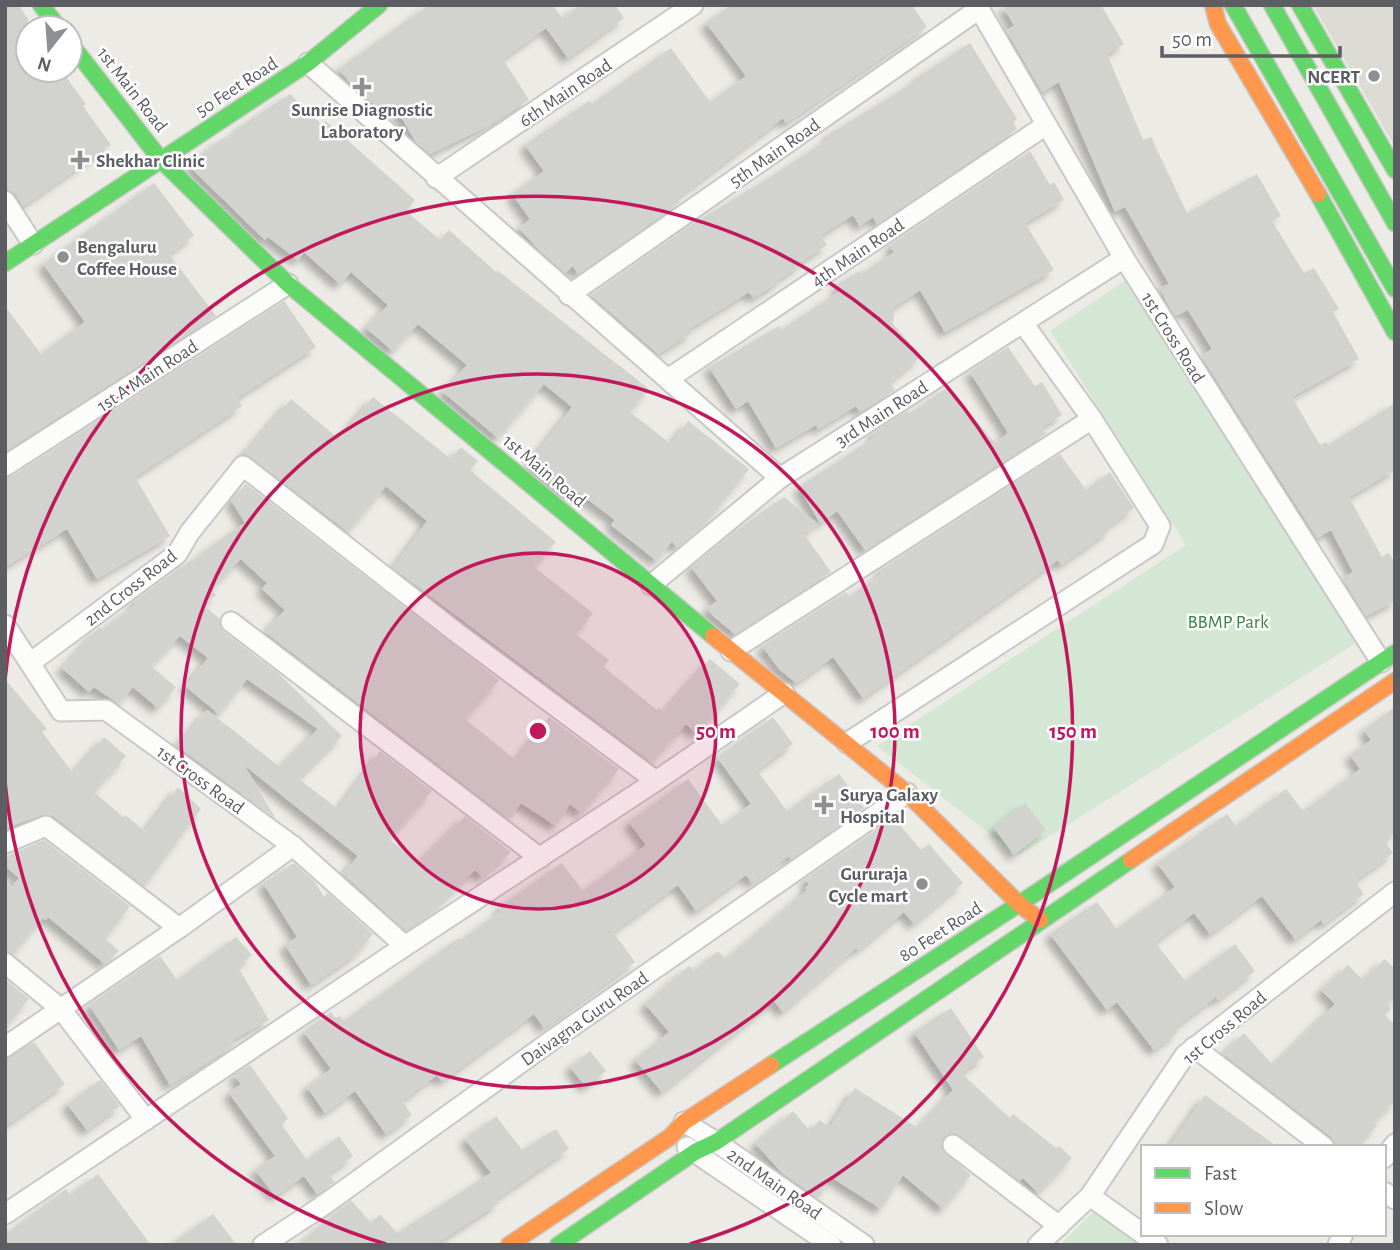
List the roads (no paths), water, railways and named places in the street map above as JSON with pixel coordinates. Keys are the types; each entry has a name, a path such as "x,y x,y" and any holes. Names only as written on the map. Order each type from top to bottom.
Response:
{"main road":[{"name":"50 Feet Road","path":"5,263 308,63 379,5"},
{"path":"1213,5 1217,24 1285,135 1395,332"},
{"path":"1233,5 1395,289"},
{"path":"1272,5 1395,223"},
{"path":"1300,5 1395,170"},
{"name":"1st Main Road","path":"84,61 161,160 288,284 731,651 907,793 1019,904 1040,920"},
{"name":"80 Feet Road","path":"509,1245 677,1130 1388,657"},
{"path":"558,1245 695,1152 716,1142 1395,681"}],"street":[{"name":"6th Main Road","path":"436,178 693,5"},
{"name":"1st Cross Road","path":"978,7 1124,258 1388,657"},
{"name":"5th Main Road","path":"569,295 978,7"},
{"path":"308,63 779,478"},
{"name":"4th Main Road","path":"668,379 1046,125"},
{"path":"5,201 33,244"},
{"name":"3rd Main Road","path":"651,585 779,478 1124,258"},
{"name":"1st A Main Road","path":"5,466 288,284"},
{"path":"847,743 1153,544 1160,526 1092,419 1023,323"},
{"path":"731,651 1092,419"},
{"name":"2nd Cross Road","path":"30,663 177,554 190,532 243,466 457,633 656,781"},
{"path":"231,622 540,858"},
{"name":"1st Cross Road","path":"5,625 61,711 106,710 293,846 405,946"},
{"path":"5,1214 784,693"},
{"name":"Daivagna Guru Road","path":"263,1245 321,1207 548,1043 907,793"},
{"path":"5,844 46,826 179,928"},
{"path":"5,1047 293,846"},
{"name":"1st Cross Road","path":"1038,1245 1090,1196 1185,1055 1395,892"},
{"path":"5,963 61,1009 146,1120"},
{"path":"1195,1047 1321,1145"},
{"name":"2nd Main Road","path":"677,1130 716,1142 864,1245"},
{"name":"2nd Main Road","path":"677,1130 695,1152 831,1245"},
{"path":"953,1145 1059,1226"},
{"path":"1090,1196 1141,1233"}],"place":[{"name":"NCERT","path":"1374,76"},
{"name":"Sunrise Diagnostic Laboratory","path":"362,87"},
{"name":"Shekhar Clinic","path":"80,160"},
{"name":"Bengaluru Coffee House","path":"63,257"},
{"name":"Surya Galaxy Hospital","path":"824,805"},
{"name":"Gururaja Cycle mart","path":"922,884"}],"park label":[{"name":"BBMP Park","path":"1228,621"}]}
